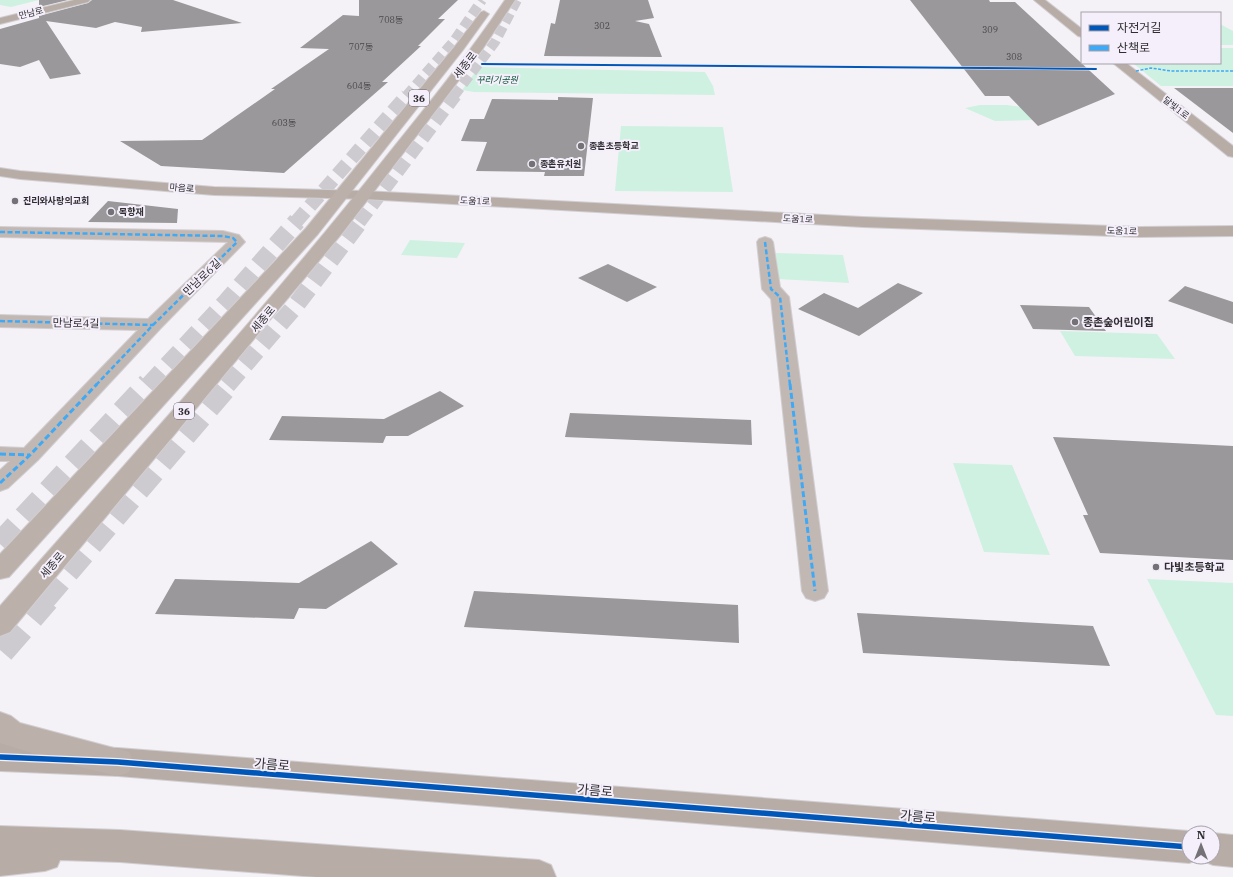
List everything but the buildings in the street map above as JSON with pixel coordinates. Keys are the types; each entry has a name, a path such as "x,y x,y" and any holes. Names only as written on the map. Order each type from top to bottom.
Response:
{"main road":[{"name":"세종로","path":"0,625 256,326 364,195 478,48 510,0"},
{"name":"세종로","path":"0,570 312,231 459,48 490,6"},
{"path":"0,725 11,734 118,762"}],"street":[{"name":"만남로","path":"0,21 85,0"},
{"path":"1039,0 1081,33"},
{"name":"달빛1로","path":"1120,64 1233,152"},
{"name":"마음로","path":"0,172 20,175 214,191 364,195"},
{"name":"도움1로","path":"364,195 863,222 1140,232 1233,231"},
{"name":"만남로6길","path":"0,232 223,236 233,238 237,242 153,325 30,455 0,483"},
{"path":"765,242 771,289 780,298 815,592"},
{"name":"만남로4길","path":"0,321 153,325"},
{"path":"0,454 30,455"},
{"name":"가름로","path":"0,757 118,762 1181,846"},
{"path":"0,842 120,846 539,877"},
{"path":"0,860 120,846"},
{"path":"1221,850 1233,851"}],"green space":[{"path":"0,0 39,0 11,7 0,5"},
{"path":"1221,25 1233,31 1233,45 1221,45"},
{"path":"1221,48 1233,48 1233,86 1161,86 1134,64 1221,64"},
{"name":"꾸러기공원","path":"479,67 705,72 713,86 715,95 474,92 462,90"},
{"path":"980,105 1007,105 1022,107 1034,120 995,121 965,108"},
{"path":"621,126 723,127 733,192 615,191"},
{"path":"410,240 465,243 457,258 401,255"},
{"path":"776,253 843,255 849,283 778,279"},
{"path":"1060,331 1157,334 1175,359 1075,356"},
{"path":"953,463 1012,465 1050,555 984,552"},
{"path":"1147,579 1233,583 1233,716 1216,715"}],"tunnel":[{"path":"406,96 454,41 482,0"},
{"path":"454,96 495,42 517,0"},
{"path":"296,222 407,95"},
{"path":"359,222 455,95"},
{"path":"149,385 227,301 297,221"},
{"path":"227,385 296,305 360,221"},
{"path":"0,544 149,384"},
{"path":"44,599 228,384"},
{"path":"0,650 45,598"}],"marked path":[{"path":"1136,71 1151,68 1171,71 1233,71"},
{"path":"0,232 223,236 233,238 237,242 153,325 30,455 0,483"},
{"path":"765,242 771,289 780,297 815,591"},
{"path":"0,321 153,325"},
{"path":"0,454 30,455"}],"cycle path":[{"path":"482,64 1096,69"},
{"path":"0,757 118,762 1181,846"}],"place":[{"name":"종촌초등학교","path":"581,146"},
{"name":"종촌유치원","path":"532,164"},
{"name":"진리와사랑의교회","path":"15,201"},
{"name":"목향재","path":"111,212"},
{"name":"종촌숲어린이집","path":"1075,322"},
{"name":"다빛초등학교","path":"1156,567"}]}
